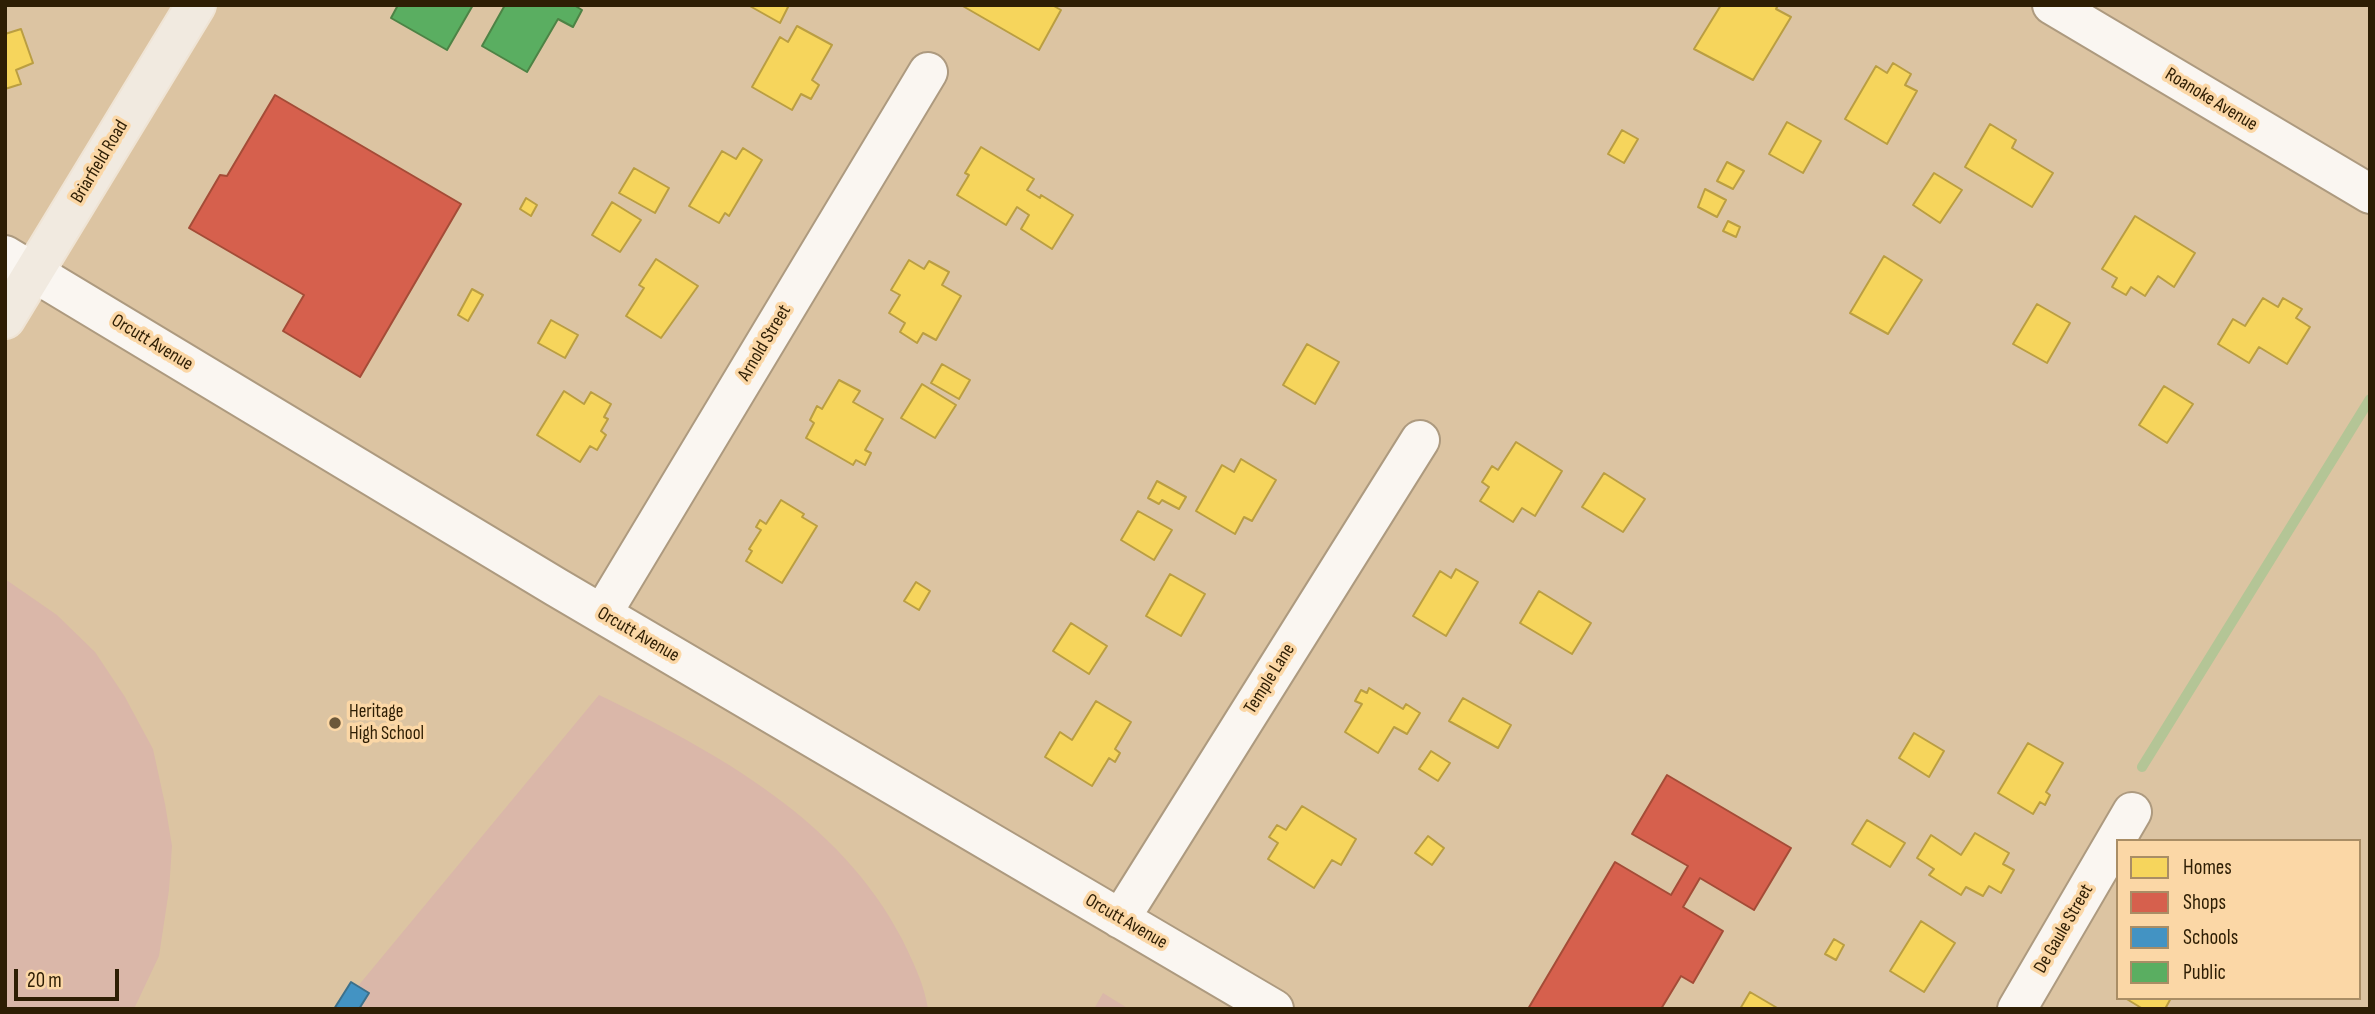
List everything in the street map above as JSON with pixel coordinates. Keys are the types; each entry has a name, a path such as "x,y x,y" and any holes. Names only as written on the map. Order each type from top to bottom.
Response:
{"main road":[{"name":"Briarfield Road","path":"5,319 20,263 196,5"}],"street":[{"name":"Roanoke Avenue","path":"2052,5 2370,194"},
{"name":"Arnold Street","path":"602,614 928,72"},
{"name":"Orcutt Avenue","path":"20,263 602,614 1273,1009"},
{"name":"Temple Lane","path":"1120,919 1420,440"},
{"name":"De Gaule Street","path":"2117,839 2132,813"},
{"name":"De Gaule Street","path":"2017,1009 2116,840"}],"shaded area":[{"path":"5,579 57,615 95,652 125,697 153,749 172,846 169,890 159,956 134,1009 5,1009"},
{"path":"599,695 687,740 730,766 771,793 810,824 845,858 876,896 910,956 921,981 928,1009 359,1009 369,993 358,986"},
{"path":"1103,993 1129,1009 1094,1009"}],"building: Homes":[{"path":"748,5 789,5 780,23"},
{"path":"961,5 1052,5 1061,10 1039,50"},
{"path":"1721,5 1778,5 1776,9 1791,17 1753,80 1694,49"},
{"path":"797,26 832,45 812,80 819,85 811,99 801,94 792,110 752,87 780,37 788,42"},
{"path":"21,29 33,63 16,70 21,84 5,89 5,34"},
{"path":"1893,63 1911,74 1905,85 1917,91 1887,144 1845,119 1876,66 1887,73"},
{"path":"1787,122 1821,141 1803,173 1769,154"},
{"path":"1990,124 2016,140 2012,148 2053,173 2032,207 1965,167"},
{"path":"1622,130 1638,139 1624,163 1608,154"},
{"path":"981,147 1034,179 1027,190 1040,198 1041,195 1073,215 1052,249 1021,229 1029,215 1017,207 1006,225 957,195 969,175 965,173"},
{"path":"743,148 762,160 729,216 725,213 719,223 689,206 722,151 736,159"},
{"path":"1727,162 1744,171 1733,189 1717,181"},
{"path":"634,168 669,188 655,213 619,193"},
{"path":"1934,173 1962,190 1940,223 1913,205"},
{"path":"1705,189 1726,200 1717,217 1698,207"},
{"path":"526,198 537,205 531,216 520,209"},
{"path":"612,202 641,220 620,252 592,235"},
{"path":"2135,216 2195,253 2174,287 2158,276 2145,296 2131,287 2126,295 2112,287 2117,278 2102,269"},
{"path":"1728,221 1740,227 1736,237 1723,231"},
{"path":"1884,256 1922,280 1888,334 1850,313"},
{"path":"656,259 698,286 661,338 626,316 644,288 639,285"},
{"path":"909,260 924,269 929,261 949,272 942,285 961,296 936,340 923,333 917,343 900,332 905,323 889,313 900,295 891,290"},
{"path":"472,289 483,295 468,321 458,315"},
{"path":"2263,298 2278,307 2283,298 2302,309 2296,318 2310,327 2287,364 2259,347 2249,363 2218,344 2233,319 2245,326"},
{"path":"2037,304 2070,323 2047,363 2013,344"},
{"path":"551,320 578,335 565,358 538,343"},
{"path":"1307,344 1339,362 1315,404 1283,385"},
{"path":"942,364 970,380 959,399 931,383"},
{"path":"839,380 860,391 853,402 883,419 865,450 871,453 865,465 856,460 853,465 806,438 814,423 810,420 817,406 822,409"},
{"path":"922,384 956,405 935,438 901,418"},
{"path":"2164,386 2193,404 2167,443 2139,425"},
{"path":"564,391 584,404 591,392 611,404 604,417 608,419 601,431 606,435 597,450 590,446 580,462 537,435"},
{"path":"1516,442 1562,471 1535,516 1522,508 1513,522 1480,501 1489,487 1482,482 1492,466 1498,470"},
{"path":"1241,459 1276,480 1252,521 1244,517 1235,534 1196,511 1222,465 1234,472"},
{"path":"1604,473 1645,499 1623,532 1582,507"},
{"path":"1157,481 1186,497 1179,509 1162,500 1159,504 1148,498"},
{"path":"781,500 804,514 802,517 817,526 782,583 746,561 752,551 749,549 761,530 756,527 760,520 766,524"},
{"path":"1138,511 1172,530 1154,560 1121,540"},
{"path":"1456,569 1478,582 1446,636 1413,616 1440,571 1451,578"},
{"path":"1170,574 1205,594 1181,636 1146,616"},
{"path":"916,582 930,591 919,610 904,601"},
{"path":"1539,591 1591,623 1572,654 1520,623"},
{"path":"1071,623 1107,646 1089,674 1053,651"},
{"path":"1369,688 1403,709 1406,704 1420,713 1407,734 1394,727 1378,753 1345,732 1362,704 1355,701 1361,690 1367,693"},
{"path":"1463,698 1511,725 1498,748 1449,721"},
{"path":"1096,701 1131,722 1115,749 1120,753 1115,762 1109,758 1092,786 1045,757 1060,732 1072,740"},
{"path":"1914,733 1944,751 1929,777 1899,758"},
{"path":"2028,743 2063,763 2046,792 2050,795 2045,805 2040,802 2033,814 1998,793"},
{"path":"1431,751 1450,763 1438,781 1419,769"},
{"path":"1302,806 1356,839 1341,865 1332,860 1314,888 1268,859 1278,843 1269,837 1277,825 1286,830"},
{"path":"1867,820 1905,843 1890,867 1852,844"},
{"path":"1975,833 2009,853 2003,864 2014,870 2001,893 1989,886 1983,896 1966,887 1961,895 1929,875 1934,869 1917,858 1931,835 1961,855"},
{"path":"1428,836 1444,848 1432,865 1415,853"},
{"path":"1921,921 1955,943 1924,992 1890,971"},
{"path":"1834,939 1844,945 1836,960 1825,954"},
{"path":"1750,992 1779,1009 1740,1009"},
{"path":"2128,1000 2170,1000 2165,1009 2143,1009"}],"building: Shops":[{"path":"275,95 461,204 360,377 283,331 304,295 189,228 220,175 227,176"},
{"path":"1667,775 1791,848 1754,910 1700,878 1683,907 1723,931 1693,983 1681,976 1661,1009 1528,1009 1615,862 1671,895 1688,866 1632,834"}],"building: Schools":[{"path":"351,982 369,993 359,1009 334,1009"}],"building: Public":[{"path":"398,5 473,5 447,50 391,18"},
{"path":"505,5 574,5 582,10 573,27 558,19 527,72 482,46"}],"waterway":[{"path":"2142,767 2370,399"}],"place":[{"name":"Heritage High School","path":"335,723"}]}
